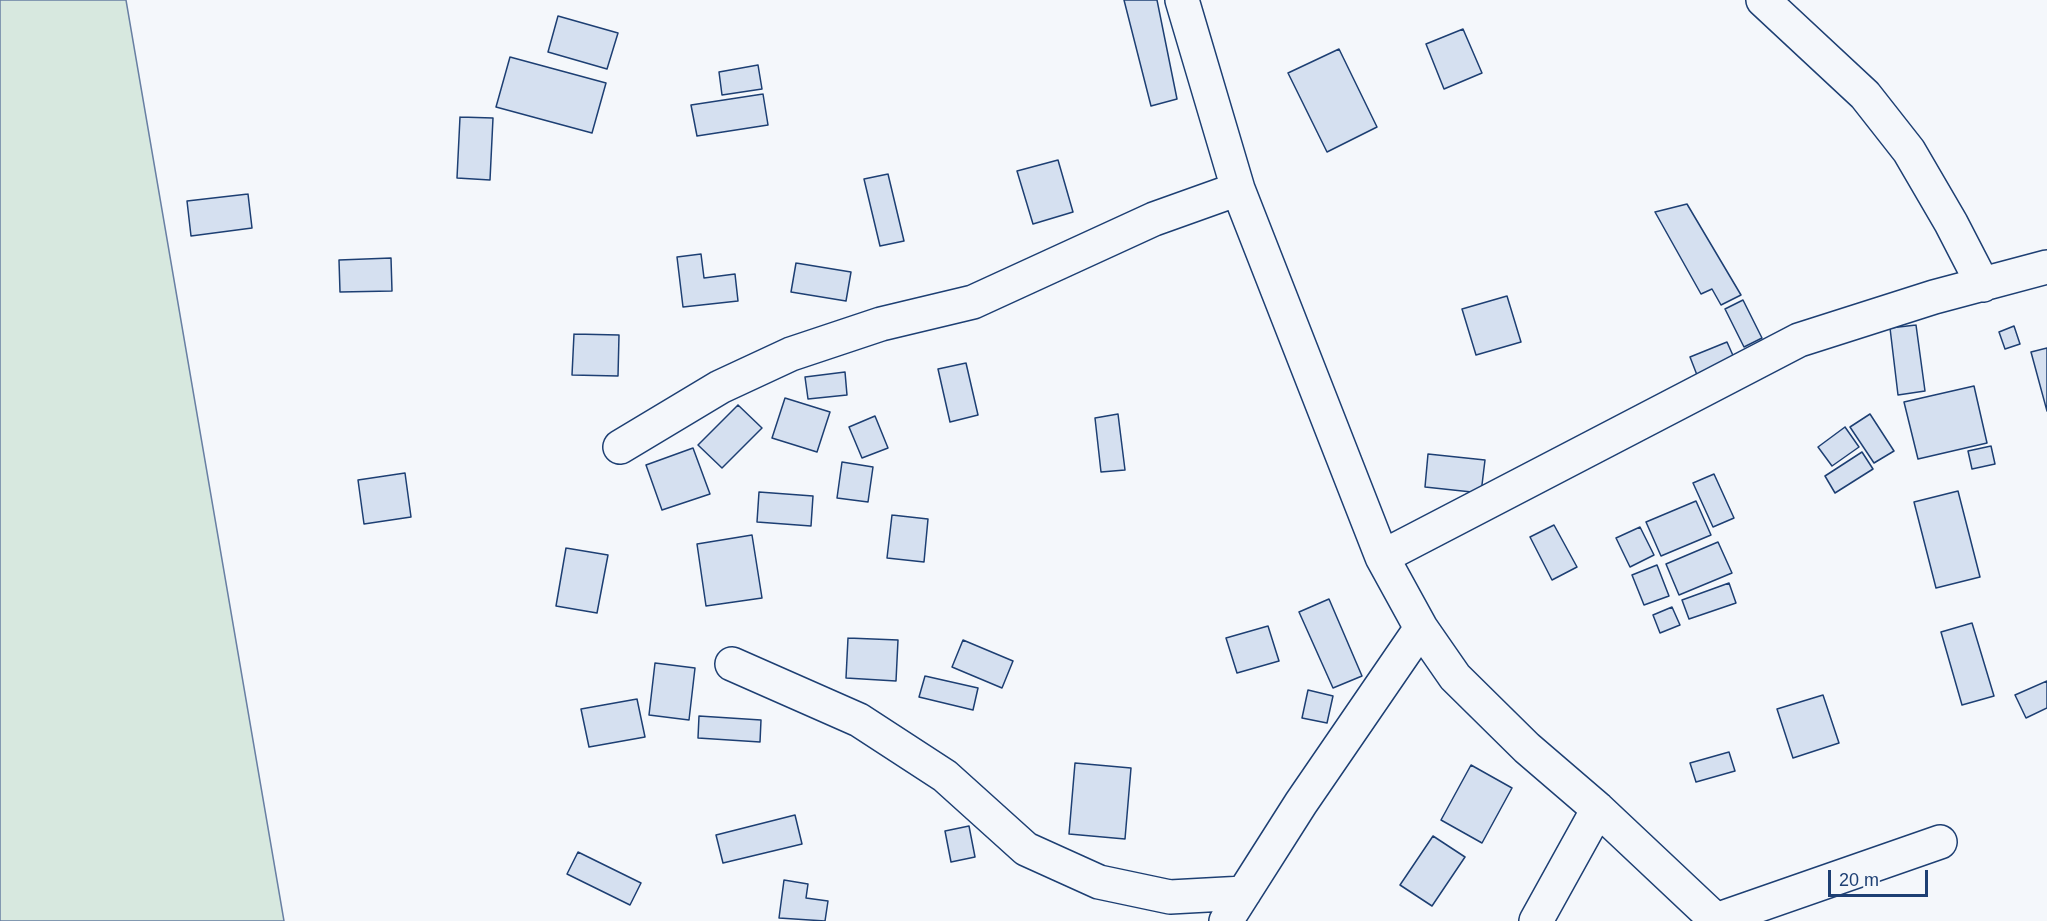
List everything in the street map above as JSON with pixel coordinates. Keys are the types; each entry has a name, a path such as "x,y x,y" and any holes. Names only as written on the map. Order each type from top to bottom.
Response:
{"street":[{"path":"1182,0 1238,189 1382,557 1421,628 1455,677 1527,748 1598,809 1716,921 1940,842"},
{"path":"1763,0 1865,95 1909,151 1951,223 1983,285"},
{"path":"620,447 720,387 791,354 881,324 973,302 1154,219 1238,189"},
{"path":"1382,557 1799,340 1935,297 2047,267"},
{"path":"1226,921 1301,803 1421,628"},
{"path":"732,664 858,720 945,776 1026,849 1099,882 1170,897 1244,893"},
{"path":"1536,921 1598,809"}],"shaded area":[{"path":"0,0 126,0 284,921 0,921"}],"building":[{"path":"1124,0 1157,0 1177,99 1151,106"},
{"path":"558,16 618,33 607,69 548,52"},
{"path":"1463,29 1482,73 1444,89 1426,44"},
{"path":"1339,49 1377,127 1327,152 1288,73"},
{"path":"510,57 606,83 592,133 496,107"},
{"path":"758,65 762,89 722,95 719,72"},
{"path":"763,94 768,125 697,136 691,105"},
{"path":"460,117 493,118 490,180 457,178"},
{"path":"1058,160 1073,212 1033,224 1017,171"},
{"path":"888,174 904,241 880,246 864,179"},
{"path":"248,194 252,228 191,236 187,201"},
{"path":"1687,204 1741,295 1721,305 1712,289 1701,294 1655,212"},
{"path":"701,254 704,278 735,274 738,301 683,307 677,257"},
{"path":"391,258 392,291 340,292 339,260"},
{"path":"796,263 851,272 846,301 791,292"},
{"path":"1507,296 1521,342 1476,355 1462,309"},
{"path":"1743,300 1762,338 1744,347 1725,309"},
{"path":"1916,325 1925,391 1898,395 1890,328"},
{"path":"2014,326 2020,344 2005,349 1999,332"},
{"path":"574,334 619,335 618,376 572,375"},
{"path":"1727,342 1735,360 1697,375 1690,357"},
{"path":"2047,348 2047,411 2031,352"},
{"path":"966,363 978,415 950,422 938,369"},
{"path":"845,372 847,395 808,399 805,377"},
{"path":"1974,386 1987,443 1918,459 1904,402"},
{"path":"785,398 830,412 817,452 772,438"},
{"path":"738,405 762,428 722,468 698,445"},
{"path":"1118,414 1125,470 1101,472 1095,418"},
{"path":"1870,414 1894,451 1874,463 1850,427"},
{"path":"875,416 888,448 862,458 849,427"},
{"path":"1845,427 1859,447 1832,466 1818,447"},
{"path":"1991,446 1995,464 1972,469 1968,451"},
{"path":"693,448 710,494 662,510 646,465"},
{"path":"1862,452 1873,469 1835,493 1825,476"},
{"path":"1428,454 1485,460 1481,493 1425,487"},
{"path":"842,462 873,467 868,502 837,498"},
{"path":"405,473 411,517 364,524 358,480"},
{"path":"1714,474 1734,518 1713,527 1693,483"},
{"path":"1958,491 1980,577 1936,588 1914,502"},
{"path":"759,492 813,496 811,526 757,522"},
{"path":"1696,501 1711,535 1661,556 1646,522"},
{"path":"892,515 928,519 924,562 887,558"},
{"path":"1554,525 1577,567 1552,580 1530,537"},
{"path":"1640,527 1654,555 1630,567 1616,538"},
{"path":"752,535 762,598 706,606 697,544"},
{"path":"1718,542 1732,573 1679,595 1666,564"},
{"path":"566,548 608,555 597,613 556,606"},
{"path":"1657,565 1669,596 1644,605 1632,575"},
{"path":"1729,583 1736,603 1689,619 1682,600"},
{"path":"1329,599 1362,676 1333,688 1299,612"},
{"path":"1672,607 1680,625 1660,633 1653,615"},
{"path":"1972,623 1994,696 1962,705 1941,632"},
{"path":"1268,626 1279,661 1237,673 1226,638"},
{"path":"848,638 898,640 896,681 846,678"},
{"path":"963,640 1013,661 1002,688 952,667"},
{"path":"655,663 695,668 689,720 649,715"},
{"path":"925,676 978,688 973,710 919,697"},
{"path":"2047,681 2047,708 2026,718 2015,695"},
{"path":"1308,690 1333,696 1327,723 1302,718"},
{"path":"1823,695 1839,743 1793,758 1777,709"},
{"path":"637,699 645,737 589,747 581,709"},
{"path":"699,716 761,720 760,742 698,738"},
{"path":"1729,752 1735,771 1696,782 1690,763"},
{"path":"1075,763 1131,768 1125,839 1069,834"},
{"path":"1471,765 1512,788 1482,843 1441,820"},
{"path":"795,815 802,844 723,863 716,835"},
{"path":"969,826 975,857 951,862 945,831"},
{"path":"1433,836 1465,857 1432,906 1400,885"},
{"path":"578,852 641,883 630,905 567,874"},
{"path":"784,880 808,884 806,898 828,901 825,921 779,918"}]}
